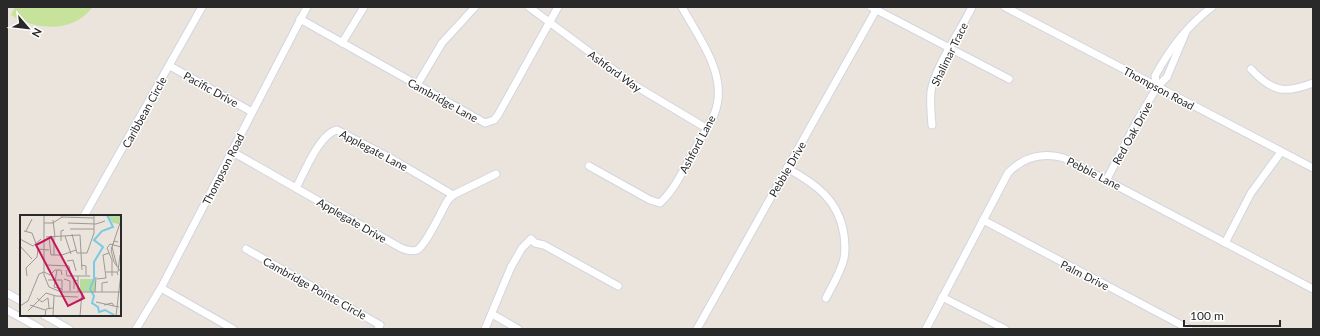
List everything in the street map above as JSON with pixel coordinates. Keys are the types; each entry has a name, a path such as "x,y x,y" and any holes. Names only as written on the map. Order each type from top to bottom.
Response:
{"street":[{"name":"Caribbean Circle","path":"85,215 202,7"},
{"name":"Thompson Road","path":"136,329 161,288 306,7"},
{"path":"342,43 364,7"},
{"path":"417,85 442,43 475,7"},
{"name":"Ashford Way","path":"529,7 634,85 706,128"},
{"name":"Cambridge Lane","path":"300,19 486,123 494,120 558,7"},
{"name":"Ashford Lane","path":"589,166 650,200 660,203 669,194 716,109 719,93 718,80 712,63 682,7"},
{"name":"Shalimar Trace","path":"932,125 931,90 939,69 972,7"},
{"name":"Thompson Road","path":"1005,7 1313,168"},
{"path":"1157,87 1155,76 1168,53 1199,18 1212,7"},
{"path":"873,8 950,50 1009,79"},
{"name":"Pebble Drive","path":"697,329 787,168 873,8"},
{"name":"Red Oak Drive","path":"1106,179 1131,131 1157,87 1167,77 1185,34"},
{"name":"Pacific Drive","path":"170,66 252,112"},
{"path":"1251,69 1266,84 1280,89 1292,90 1313,83"},
{"name":"Applegate Lane","path":"296,188 322,141 328,134 337,130 392,159 453,195"},
{"name":"Applegate Drive","path":"232,151 402,248 411,251 419,248 425,241 448,200 453,195"},
{"path":"1225,242 1251,193 1281,152"},
{"name":"Pebble Lane","path":"926,329 1008,173 1029,158 1041,156 1058,156 1106,179 1313,289"},
{"path":"787,168 821,190 835,206 841,220 845,241 845,255 839,275 826,298"},
{"path":"453,195 496,174"},
{"name":"Palm Drive","path":"983,220 1188,329"},
{"path":"485,329 511,267 522,248 531,239 535,243 544,245 618,286"},
{"name":"Cambridge Pointe Circle","path":"246,249 380,325 378,329"},
{"path":"161,288 233,329"},
{"path":"7,293 20,300"},
{"path":"942,297 1005,329"},
{"path":"7,310 41,329"},
{"path":"492,314 518,329"},
{"path":"46,316 69,329"}],"green space":[{"path":"15,7 93,7 85,15 75,21 54,27 32,24 11,15"}]}
